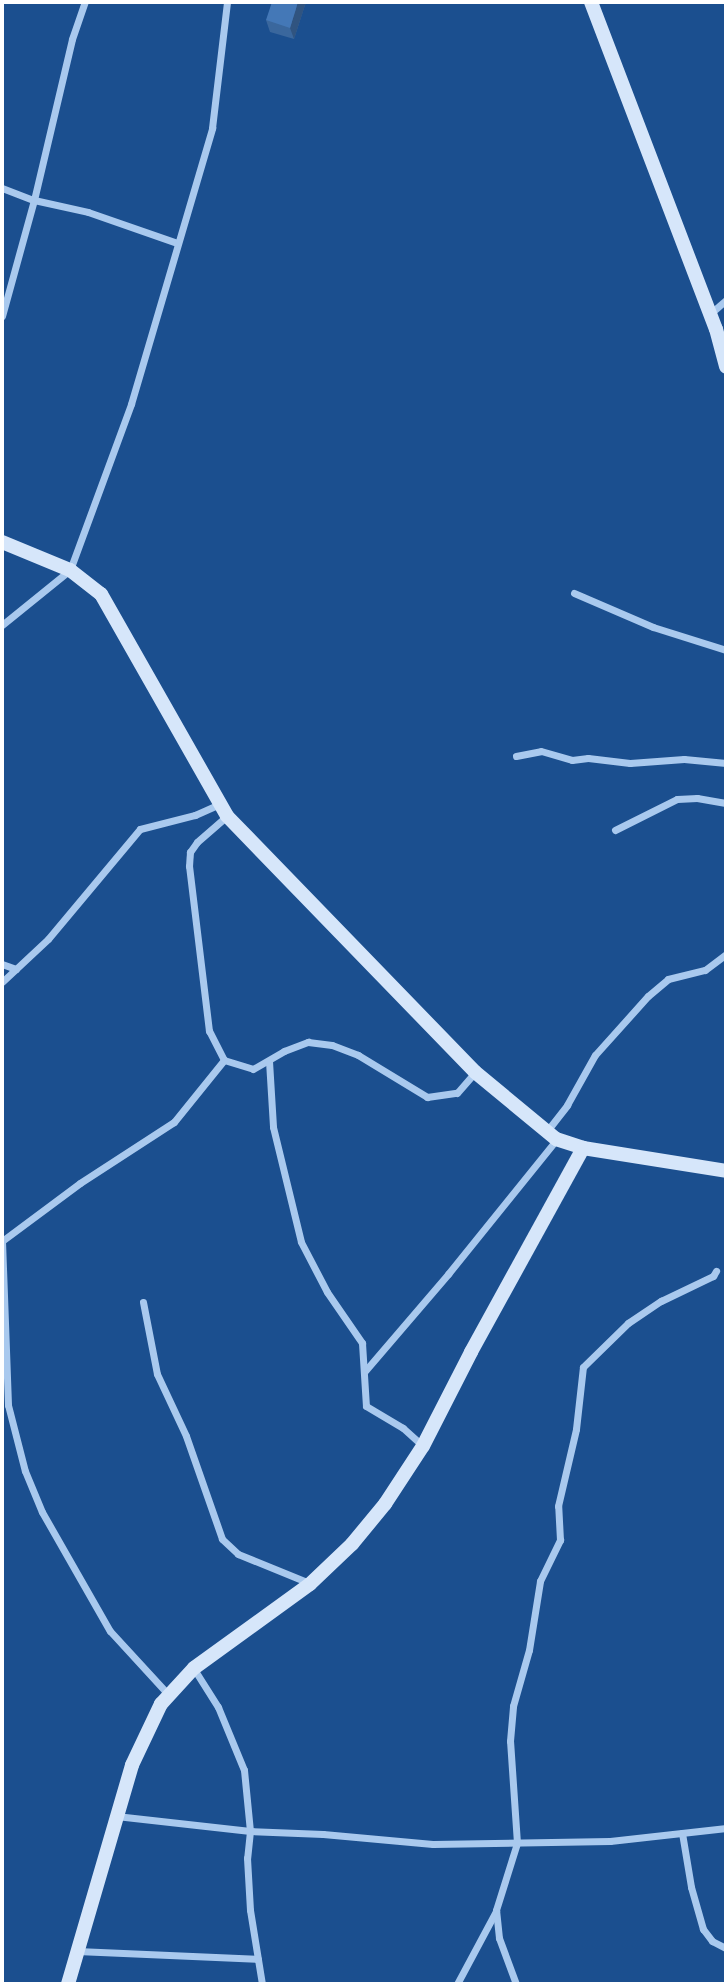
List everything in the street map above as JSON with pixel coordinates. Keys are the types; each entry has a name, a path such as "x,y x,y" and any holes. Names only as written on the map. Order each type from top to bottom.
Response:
{"street":[{"path":"2,316 34,200 72,39 85,2"},
{"path":"2,625 70,570 131,404 212,128 227,2"},
{"path":"591,2 711,314 726,367"},
{"path":"2,188 34,200 88,212 177,243"},
{"path":"711,314 726,300"},
{"path":"2,542 70,570 101,594 113,609 224,809 475,1072 552,1135 583,1148 726,1171"},
{"path":"575,593 653,627 726,650"},
{"path":"516,756 541,751 572,760 588,758 630,763 684,759 726,763"},
{"path":"615,830 677,799 696,797 726,803"},
{"path":"2,982 48,939 140,829 224,809"},
{"path":"224,809 190,852 189,866 209,1031 224,1060 253,1069 284,1051 308,1042 332,1045 358,1055 427,1097 457,1093 475,1072"},
{"path":"365,1371 448,1274 552,1135 595,1055 648,996 668,979 705,970 726,954"},
{"path":"2,964 16,969"},
{"path":"168,1694 110,1631 42,1512 25,1471 8,1405 2,1241 80,1183 184,1114 224,1060"},
{"path":"270,1061 273,1127 301,1242 327,1292 362,1343 366,1406 403,1428 423,1446"},
{"path":"68,1984 116,1816 145,1732 168,1694 194,1668 310,1584 368,1528 423,1446 471,1352 583,1148"},
{"path":"457,1984 496,1910 517,1843 510,1741 513,1706 528,1650 540,1581 560,1540 558,1506 576,1429 583,1367 628,1323 661,1301 713,1276 716,1271"},
{"path":"143,1303 157,1374 186,1436 222,1539 238,1554 310,1584"},
{"path":"194,1668 208,1687 239,1753 244,1770 250,1831 247,1870 262,1984"},
{"path":"116,1816 250,1831 323,1834 433,1844 610,1842 726,1828"},
{"path":"682,1833 691,1887 703,1929 712,1941 726,1948"},
{"path":"496,1910 499,1938 516,1984"},
{"path":"77,1951 258,1959"}],"building":[{"path":"272,2 298,2 290,28 266,20"}]}
